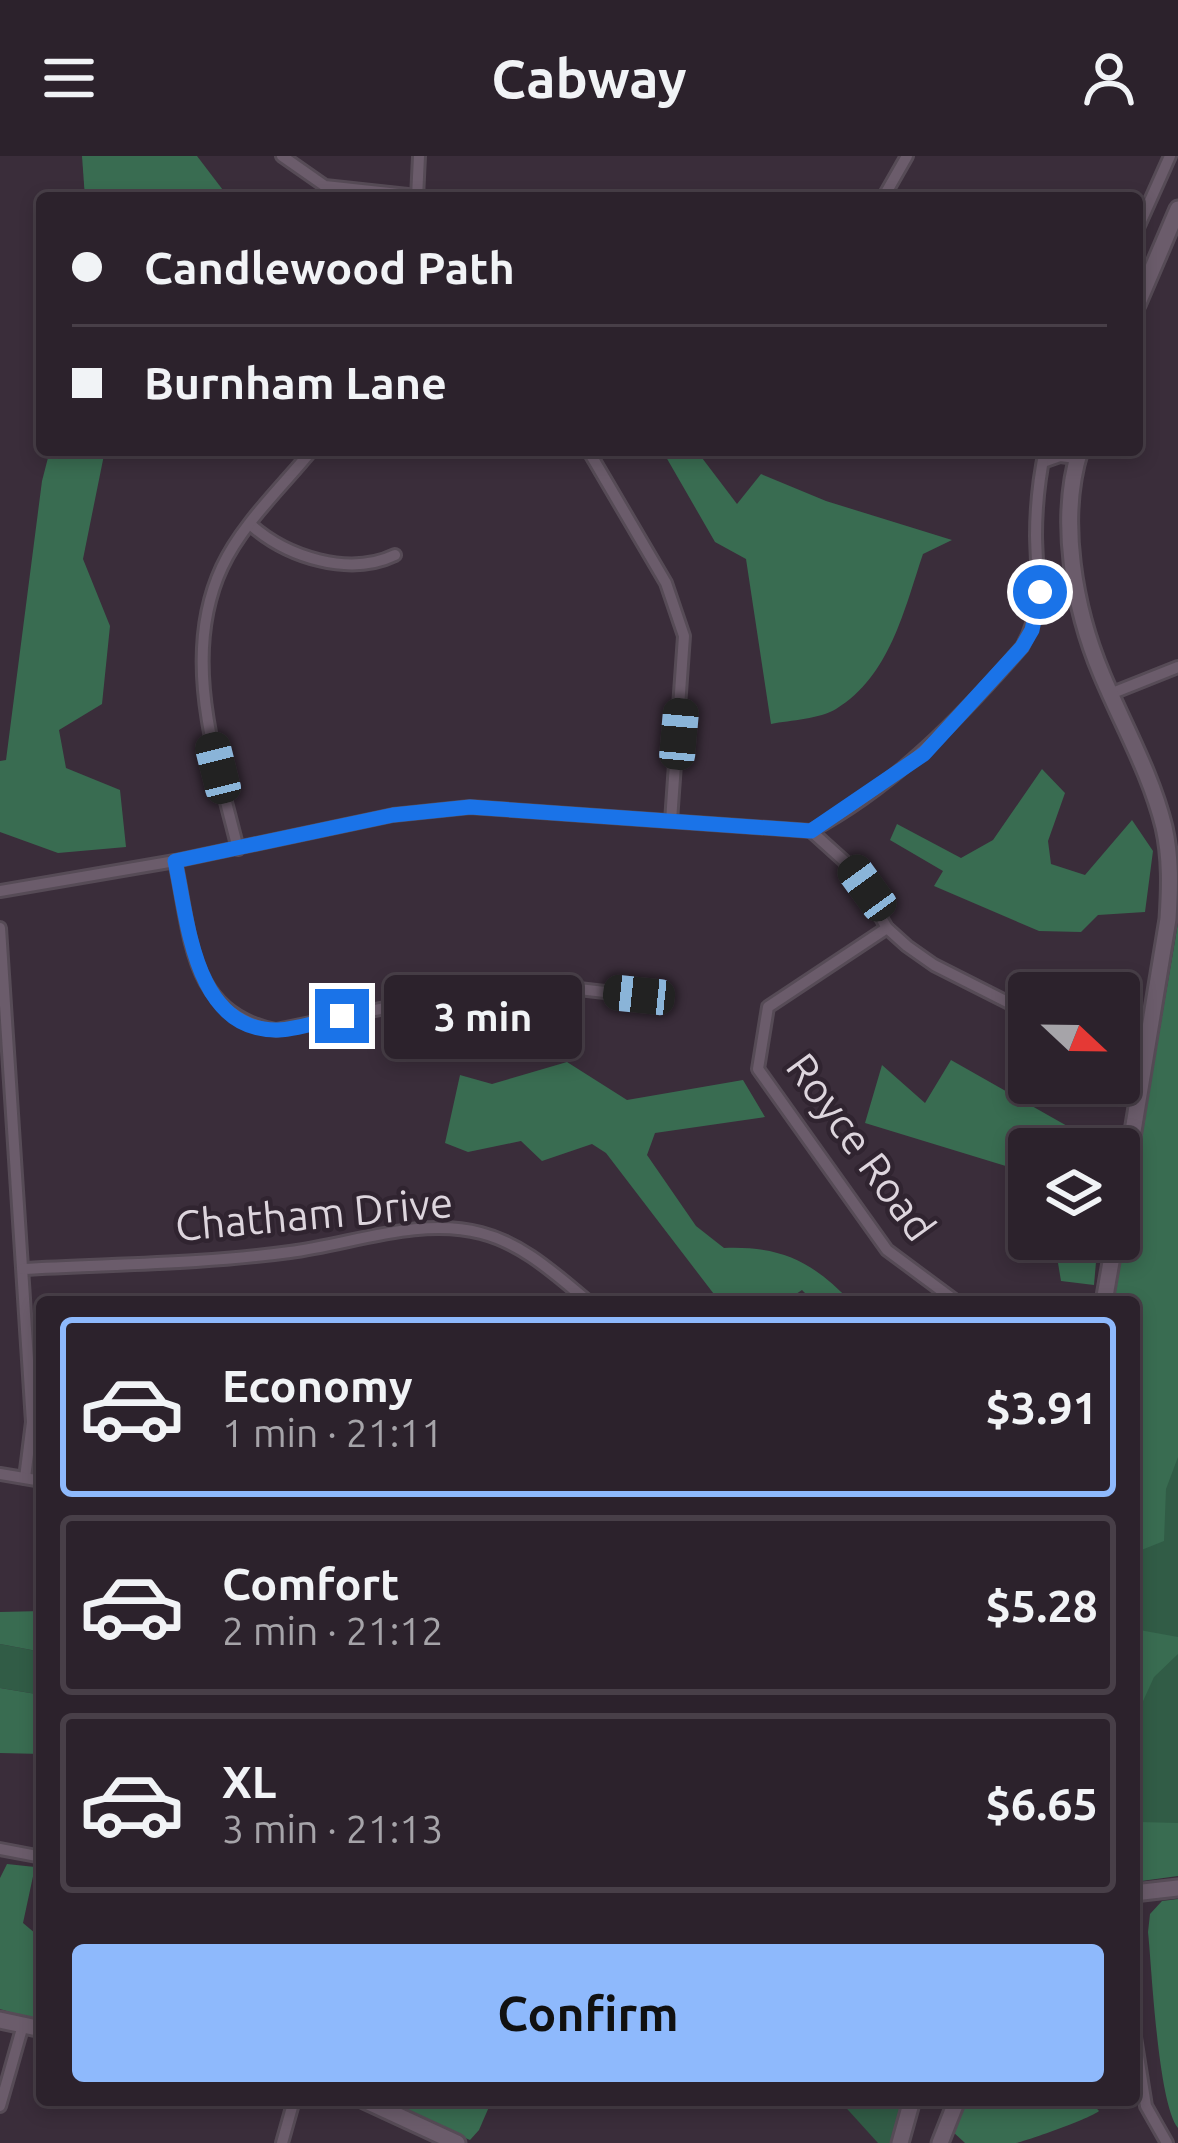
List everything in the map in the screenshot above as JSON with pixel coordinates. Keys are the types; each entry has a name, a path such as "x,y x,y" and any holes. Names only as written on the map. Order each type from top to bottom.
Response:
{"main road":[{"path":"1143,291 1178,208"},
{"path":"1079,456 1070,498 1077,579 1089,641 1153,789 1170,869 1168,919 1134,1128"},
{"path":"1105,1296 1111,1260"},
{"path":"1140,1892 1178,1888"},
{"path":"0,2020 36,2028"},
{"path":"377,2106 457,2143"},
{"path":"900,2143 910,2106"},
{"path":"940,2143 955,2106"}],"street":[{"path":"282,156 325,186 375,192"},
{"path":"417,192 419,156"},
{"path":"886,192 907,156"},
{"path":"1143,217 1170,156"},
{"path":"238,849 208,727 203,662 211,594 224,564 251,525 308,456"},
{"path":"592,456 666,583 684,636 671,821"},
{"path":"811,831 924,754 1022,647 1038,608 1036,534 1044,456"},
{"path":"251,525 292,554 374,565 395,555"},
{"path":"1110,694 1178,667"},
{"path":"0,891 238,849 393,815 470,807 811,831 852,868 887,928 934,965 1008,1002"},
{"path":"175,861 199,968 212,998 252,1025 276,1030 504,984 639,995"},
{"path":"0,928 32,1422 25,1478"},
{"name":"Royce Road","path":"887,928 767,1007 758,1069 887,1250 948,1296"},
{"path":"1140,1043 1149,1044"},
{"name":"Chatham Drive","path":"23,1269 255,1256 447,1228 481,1233 524,1251 581,1296"},
{"path":"929,1296 935,1288"},
{"path":"0,1474 36,1480"},
{"path":"0,1849 36,1856"},
{"path":"0,2105 23,2025"},
{"path":"1140,2068 1146,2106 1167,2143"},
{"path":"282,2143 292,2106"}],"green space":[{"path":"82,156 197,156 224,192 85,192"},
{"path":"48,456 104,456 83,559 110,626 102,704 59,730 66,768 120,790 126,847 58,853 0,832 0,761 6,760"},
{"path":"665,456 701,456 737,504 761,474 826,501 952,540 923,554 893,640 870,679 836,709 771,724 746,559 715,542"},
{"path":"1042,769 1065,793 1048,841 1051,864 1085,875 1132,820 1153,851 1145,912 1098,915 1081,932 1039,931 934,886 943,871 890,840 897,824 961,858 993,840"},
{"path":"1178,923 1178,1457 1166,1489 1164,1541 1140,1551 1140,1296 1114,1296 1120,1260 1140,1260 1140,1145"},
{"path":"1178,955 1178,1873 1140,1874 1140,1296 1119,1296 1125,1260 1140,1260 1140,1175"},
{"path":"951,1060 1008,1093 1008,1104 1028,1104 1069,1128 1008,1128 1008,1167 865,1123 882,1065 925,1103"},
{"path":"567,1062 627,1100 743,1080 765,1117 655,1133 647,1155 696,1226 724,1248 779,1253 809,1266 845,1296 808,1296 802,1290 793,1296 715,1296 606,1153 592,1144 542,1161 521,1141 468,1152 445,1143 460,1075 492,1084"},
{"path":"1058,1260 1096,1260 1094,1285 1061,1281"},
{"path":"36,1611 36,1651 0,1644 0,1612"},
{"path":"1140,1630 1178,1637 1178,1654 1154,1677 1140,1708"},
{"path":"0,1644 36,1651 36,1694 0,1688"},
{"path":"0,1688 36,1694 36,1754 0,1753"},
{"path":"1140,1822 1178,1823 1178,1876 1140,1881"},
{"path":"7,1864 35,1867 23,1923 36,1934 36,2020 0,2009 0,1878"},
{"path":"1178,1899 1178,2128 1165,2092 1148,1932 1150,1914 1162,1901"},
{"path":"390,2106 489,2106 470,2140"},
{"path":"844,2106 904,2106 895,2143 878,2143"},
{"path":"961,2106 1094,2106 1099,2111 1016,2143 965,2143 951,2130"}],"route":[{"path":"342,1016 276,1030 252,1025 212,998 199,968 175,861 393,815 470,807 811,831 924,754 1022,647 1032,630 1040,592"}]}
